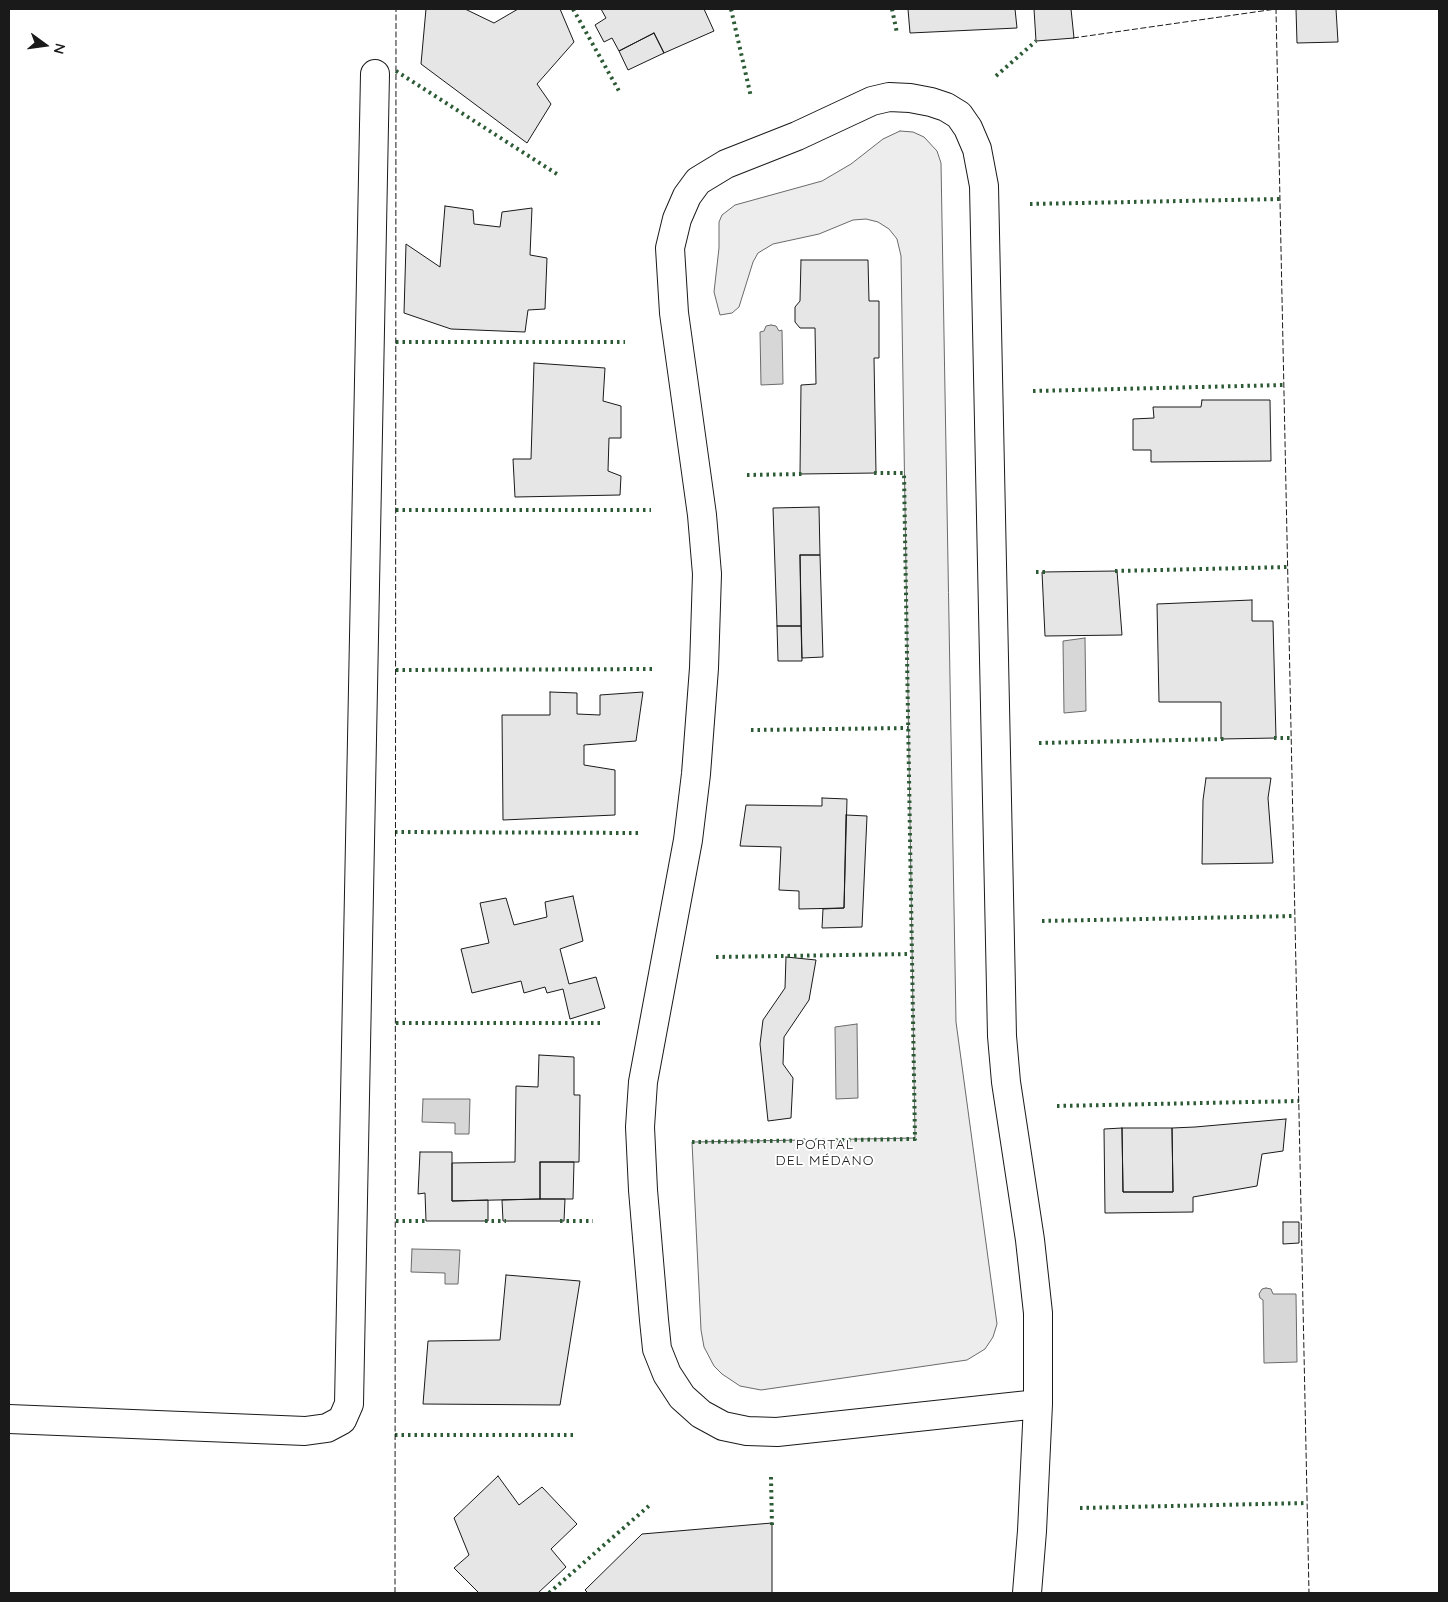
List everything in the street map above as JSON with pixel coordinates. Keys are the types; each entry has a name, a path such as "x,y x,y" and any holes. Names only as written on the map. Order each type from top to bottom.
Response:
{"street":[{"path":"9,1419 306,1431 327,1428 342,1420 349,1404 375,74"},
{"path":"1027,1593 1038,1404 1038,1313 1030,1240 1006,1082 1002,1036 984,186 977,149 968,128 958,115 946,107 931,102 890,97 872,101 798,136 726,164 698,181 687,196 677,219 670,248 674,313 702,515 707,592 701,717 688,840 643,1082 641,1136 643,1190 657,1349 667,1374 682,1397 701,1414 723,1426 747,1432 776,1432 1038,1404"}],"shaded area":[{"path":"900,131 913,132 924,137 937,151 941,163 956,1022 997,1324 993,1337 985,1349 967,1360 761,1390 740,1386 722,1374 714,1366 704,1347 701,1330 692,1142 915,1138 901,256 897,239 889,229 878,222 866,219 853,220 819,234 773,244 758,253 753,262 739,307 732,313 720,315 714,292 719,248 719,222 722,215 735,205 822,181 851,164 883,139"},
{"path":"766,326 776,326 779,331 782,330 783,384 761,385 760,332 764,331"},
{"path":"1085,638 1086,711 1064,713 1063,641"},
{"path":"857,1024 858,1098 836,1099 835,1027"},
{"path":"423,1099 470,1099 469,1134 455,1134 455,1123 422,1122"},
{"path":"412,1249 460,1250 458,1284 445,1284 445,1273 411,1272"},
{"path":"1262,1289 1271,1289 1273,1294 1296,1294 1297,1362 1264,1363 1263,1300 1259,1294"}],"building":[{"path":"426,9 465,9 494,23 518,9 560,9 574,42 537,84 551,104 527,143 421,64"},
{"path":"601,9 704,9 714,31 664,53 654,33 619,51 612,38 604,42 595,25 606,18"},
{"path":"908,9 1015,9 1017,28 910,33"},
{"path":"1034,9 1071,9 1074,38 1036,41"},
{"path":"1296,9 1336,9 1338,42 1297,43"},
{"path":"654,33 664,53 628,70 619,51"},
{"path":"445,206 473,210 474,224 500,227 502,212 532,208 530,255 547,258 545,309 528,310 525,332 451,329 404,313 406,244 440,267"},
{"path":"801,260 868,260 869,301 879,301 879,358 874,358 876,473 800,474 801,385 816,384 815,328 800,328 795,322 795,307 800,301"},
{"path":"534,363 605,368 603,401 621,406 621,438 609,438 608,471 621,476 620,495 515,497 513,459 531,459"},
{"path":"1202,400 1270,400 1271,461 1151,462 1151,450 1133,450 1133,419 1154,418 1153,407 1201,407"},
{"path":"819,507 820,555 800,555 801,626 777,626 773,508"},
{"path":"800,555 820,555 823,657 802,658"},
{"path":"1117,571 1122,635 1045,636 1042,572"},
{"path":"1252,600 1252,621 1273,621 1276,738 1221,739 1221,702 1159,702 1157,604"},
{"path":"777,626 801,626 802,661 778,661"},
{"path":"550,692 577,693 577,714 600,715 600,695 643,692 636,741 584,745 584,765 615,770 615,815 503,820 502,715 550,715"},
{"path":"1206,778 1271,778 1268,798 1273,863 1202,864 1203,800"},
{"path":"822,798 847,799 844,908 799,909 799,891 779,890 781,847 740,846 746,805 822,806"},
{"path":"846,815 867,816 862,927 822,928 823,909 844,908"},
{"path":"573,896 583,941 560,949 569,984 596,977 605,1008 570,1019 563,989 547,993 545,987 524,993 521,981 472,993 461,949 489,943 480,903 506,898 514,925 547,917 545,902"},
{"path":"786,957 816,960 809,1000 784,1037 783,1064 793,1078 791,1118 768,1121 760,1044 763,1020 785,988"},
{"path":"539,1055 574,1057 574,1095 580,1095 579,1162 540,1162 540,1199 452,1201 452,1163 515,1162 516,1086 538,1087"},
{"path":"1286,1119 1283,1151 1262,1154 1257,1186 1193,1197 1193,1212 1105,1213 1104,1129 1122,1128 1123,1192 1173,1192 1172,1128"},
{"path":"1122,1128 1172,1128 1173,1192 1123,1192"},
{"path":"420,1152 452,1152 452,1201 488,1200 488,1221 426,1221 425,1193 418,1194"},
{"path":"540,1162 574,1162 573,1199 540,1199"},
{"path":"565,1199 564,1221 503,1221 502,1200"},
{"path":"1283,1222 1299,1222 1299,1243 1283,1244"},
{"path":"506,1275 580,1281 560,1405 423,1404 428,1341 500,1340"},
{"path":"498,1476 519,1505 542,1487 577,1524 551,1549 566,1567 538,1593 479,1593 454,1568 469,1555 454,1518"},
{"path":"772,1523 772,1593 588,1593 585,1590 642,1534"}],"hedge":[{"path":"573,9 619,91"},
{"path":"731,9 751,97"},
{"path":"892,9 897,33"},
{"path":"996,76 1036,41"},
{"path":"396,71 560,176"},
{"path":"1030,204 1280,199"},
{"path":"396,342 625,342"},
{"path":"1033,391 1284,385"},
{"path":"692,1142 915,1139 904,473 873,473"},
{"path":"747,475 803,474"},
{"path":"396,510 651,510"},
{"path":"1115,571 1288,567"},
{"path":"1036,572 1046,572"},
{"path":"396,670 655,669"},
{"path":"751,730 908,728"},
{"path":"1274,738 1292,738"},
{"path":"1039,743 1225,739"},
{"path":"395,832 638,833"},
{"path":"1042,921 1295,916"},
{"path":"716,957 911,954"},
{"path":"396,1023 603,1023"},
{"path":"1057,1106 1299,1101"},
{"path":"396,1221 428,1221"},
{"path":"485,1221 506,1221"},
{"path":"560,1221 593,1221"},
{"path":"395,1435 574,1435"},
{"path":"771,1477 772,1526"},
{"path":"1080,1508 1307,1503"},
{"path":"549,1593 651,1504"}],"fence":[{"path":"395,1593 396,9"},
{"path":"1073,38 1276,9 1309,1593"}],"district":[{"name":"PORTAL DEL MÉDANO","path":"825,1154"}]}
